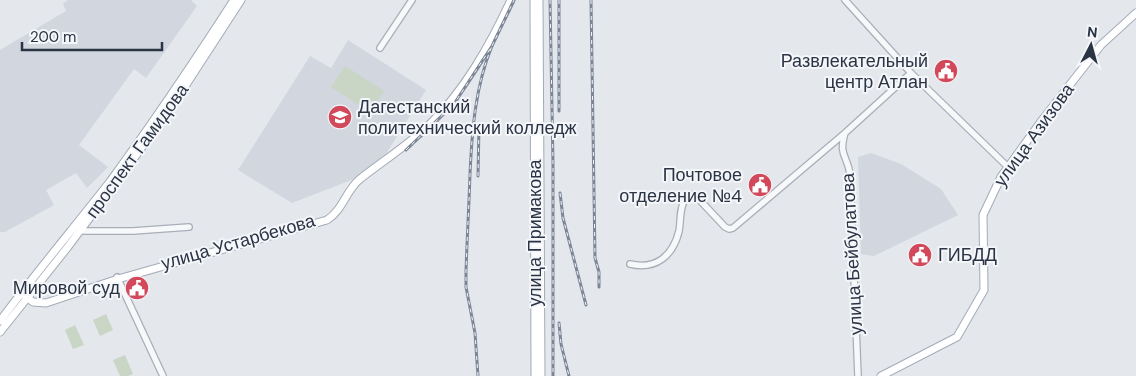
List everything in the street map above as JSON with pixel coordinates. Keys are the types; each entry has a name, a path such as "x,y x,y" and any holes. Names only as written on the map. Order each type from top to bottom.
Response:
{"main road":[{"name":"проспект Гамидова","path":"0,332 25,295 142,138 234,0"},
{"name":"проспект Гамидова","path":"0,321 80,231 178,97 241,0"},
{"name":"улица Устарбекова","path":"118,278 321,219 331,212 353,180 410,138 446,102 483,49 507,0"},
{"path":"25,295 33,302 46,303 118,278 329,219 336,214 359,180 402,149 430,124 459,91 486,50 511,0"},
{"name":"улица Примакова","path":"534,0 535,376"},
{"name":"улица Примакова","path":"540,0 541,376"},
{"name":"улица Азизова","path":"888,376 958,339 981,305 987,289 986,220 989,209 1009,168 1101,45 1136,13"},
{"name":"улица Азизова","path":"881,376 957,337 976,307 984,290 983,215 1001,177 1104,48 1136,18"}],"street":[{"path":"380,48 412,0"},
{"path":"845,0 912,74 1009,168"},
{"name":"улица Бейбулатова","path":"630,264 648,266 661,260 671,252 679,231 684,201 688,196 694,194 725,228 733,228 912,74"},
{"name":"улица Бейбулатова","path":"845,133 842,149 849,167 858,376"},
{"path":"80,231 133,231 189,227"},
{"path":"118,278 163,376"}],"shaded area":[{"path":"68,0 191,0 197,6 146,78 134,69 79,145 108,167 87,188 76,173 46,190 54,205 5,232 0,232 0,50 66,11 63,4"},
{"name":"Дагестанский политехнический колледж","path":"348,40 426,90 386,154 354,179 292,203 238,170 310,56 331,68"},
{"path":"871,153 901,164 941,189 958,215 874,256 861,254 858,157"}],"green space":[{"path":"345,66 384,91 370,112 331,87"},
{"path":"106,314 113,330 100,336 93,320"},
{"path":"75,325 84,345 73,349 65,330"},
{"path":"125,355 133,374 120,376 113,360"}],"railway":[{"path":"406,150 454,104 492,46 514,0"},
{"path":"550,0 553,163 553,376"},
{"path":"559,0 559,111"},
{"path":"591,0 595,258 599,272 599,287"},
{"path":"478,376 475,333 466,287 467,247 473,125 478,93 492,46"},
{"path":"478,176 479,126"},
{"path":"560,193 563,218 586,305"},
{"path":"559,323 561,344 569,376"}],"place":[{"name":"Развлекательный центр Атлан","path":"946,71"},
{"name":"Дагестанский политехнический колледж","path":"340,117"},
{"name":"Почтовое отделение №4","path":"760,185"},
{"name":"ГИБДД","path":"920,255"},
{"name":"Мировой суд","path":"137,288"}]}
